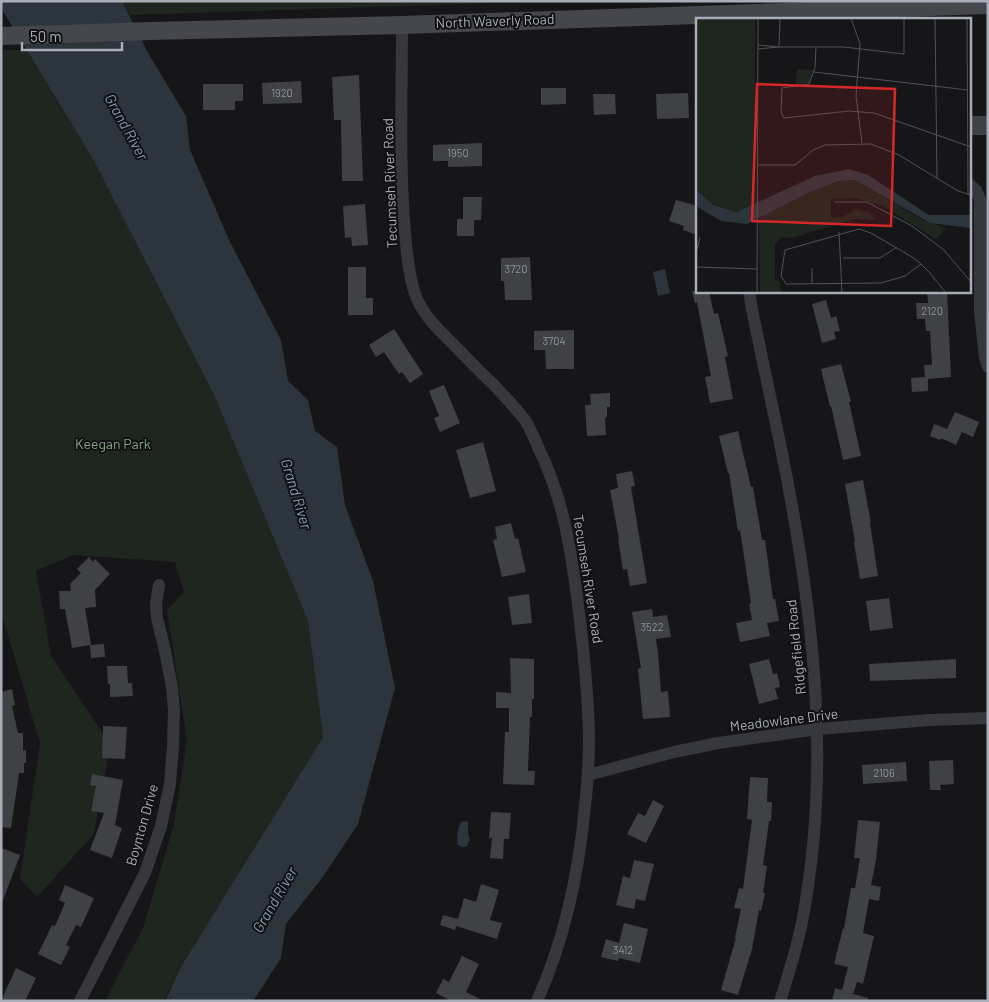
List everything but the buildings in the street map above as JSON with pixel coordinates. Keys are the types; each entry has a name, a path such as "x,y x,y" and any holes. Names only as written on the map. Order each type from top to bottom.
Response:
{"main road":[{"name":"North Waverly Road","path":"1,36 988,5"}],"street":[{"name":"Tecumseh River Road","path":"402,24 402,181 409,263 416,298 435,328 452,342 514,406 528,425 554,483 563,510 571,553 583,645 589,736 588,775 576,875 557,948 546,982 537,1001"},
{"path":"973,188 980,199 981,208 980,311 985,358 988,367"},
{"name":"Ridgefield Road","path":"748,292 786,476 800,556 815,676 818,729 817,798 812,855 803,918 780,1001"},
{"name":"Boynton Drive","path":"80,1001 145,873 161,826 170,784 174,711 172,687 156,618 159,585"},
{"name":"Meadowlane Drive","path":"588,775 674,752 818,729 930,720 988,718"}],"green space":[{"path":"122,1 559,1 130,15"},
{"name":"Keegan Park","path":"1,50 26,50 94,161 214,395 308,621 323,737 182,965 164,1001 105,1001 143,928 174,824 187,741 167,610 184,592 175,562 73,555 36,571 51,656 110,744 94,834 37,897 20,879 40,743 1,612"}],"water":[{"name":"Grand River","path":"1,1 122,1 148,53 186,116 190,150 230,242 281,340 288,381 308,400 315,431 337,447 345,505 373,581 395,688 358,824 322,878 286,924 281,958 253,1001 165,1001 182,965 323,737 308,621 214,395 94,161 1,8"},
{"path":"665,269 670,293 658,296 653,272"},
{"path":"461,822 468,822 470,840 466,847 462,847 458,845 457,834"}]}
